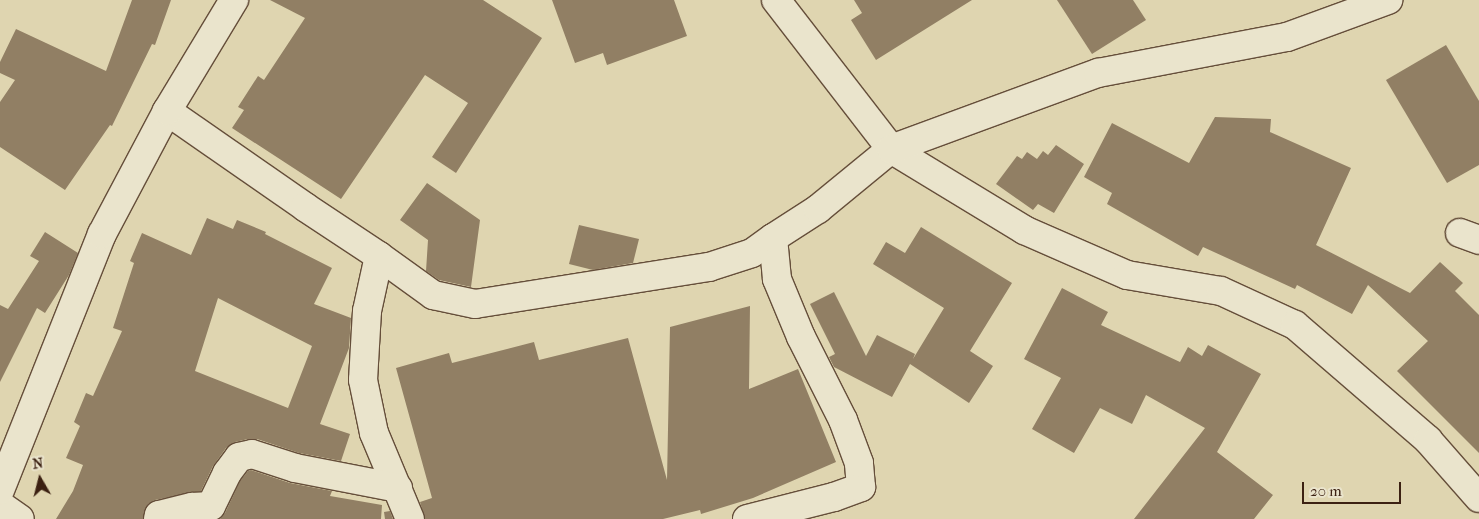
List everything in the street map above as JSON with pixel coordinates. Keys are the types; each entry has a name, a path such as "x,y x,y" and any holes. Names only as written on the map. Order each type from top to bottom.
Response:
{"street":[{"path":"0,490 102,234 167,112 234,0"},
{"path":"776,0 890,149 1024,230 1127,275 1221,291 1295,325 1428,440 1479,498"},
{"path":"167,112 379,256 433,295 475,304 709,267 752,252 818,209 890,149 1098,73 1287,37 1388,0"},
{"path":"747,519 834,497 861,486 860,463 843,420 801,336 777,280 772,238"},
{"path":"379,256 368,311 363,380 374,433 410,519"},
{"path":"158,519 159,515 192,507 211,506 226,473 239,457 252,454 295,468 398,488"},
{"path":"0,505 20,519"}],"building":[{"path":"132,0 171,0 155,45 152,44 112,126 110,125 65,190 0,147 0,102 15,80 0,73 0,62 16,29 106,71"},
{"path":"270,0 483,0 542,38 456,173 432,157 468,103 425,75 341,199 232,128 244,110 238,107 258,76 264,80 305,18"},
{"path":"552,0 674,0 687,36 607,65 603,53 575,63"},
{"path":"854,0 972,0 876,60 851,20 862,13"},
{"path":"1057,0 1133,0 1146,20 1092,54"},
{"path":"1446,45 1479,101 1479,165 1447,183 1386,80"},
{"path":"1215,117 1271,119 1270,132 1351,168 1316,245 1410,293 1440,262 1463,283 1455,291 1479,315 1479,453 1397,371 1428,341 1368,285 1352,314 1297,285 1295,289 1203,247 1198,256 1107,204 1112,193 1084,177 1112,123 1189,163"},
{"path":"1056,145 1084,164 1054,213 1038,204 1033,210 996,184 1017,156 1022,159 1027,152 1037,159 1043,151 1048,155"},
{"path":"427,183 480,220 471,287 439,280 426,271 428,240 400,220"},
{"path":"207,218 233,229 237,220 266,232 265,234 332,268 314,304 351,318 349,348 320,424 350,434 341,461 299,453 257,439 248,439 235,442 226,448 213,466 201,491 155,500 148,504 143,519 56,519 73,491 83,465 66,458 80,426 74,422 86,393 93,396 122,331 113,328 134,263 130,261 142,233 191,255","holes":["218,298 312,346 288,408 195,371"]},
{"path":"579,225 639,239 633,263 593,270 569,264"},
{"path":"921,227 1012,283 970,351 993,366 969,403 910,364 892,397 834,367 829,357 835,354 810,304 834,292 866,356 877,335 915,354 913,359 944,308 873,264 886,242 905,253"},
{"path":"45,232 78,253 69,275 45,313 37,308 0,382 0,305 8,309 39,261 30,256"},
{"path":"1062,288 1108,312 1101,325 1180,362 1188,347 1202,356 1208,345 1261,374 1217,452 1273,495 1254,519 1134,519 1205,428 1146,395 1132,424 1100,408 1074,453 1032,429 1061,378 1024,359"},
{"path":"750,306 749,389 798,369 836,462 753,498 701,514 700,510 663,519 425,519 420,502 432,498 396,368 449,353 452,363 534,342 539,360 628,338 667,480 670,327"},
{"path":"251,470 290,483 332,491 330,496 382,505 381,519 220,519 225,513 240,481"},
{"path":"390,511 393,519 385,519 384,512"}]}
